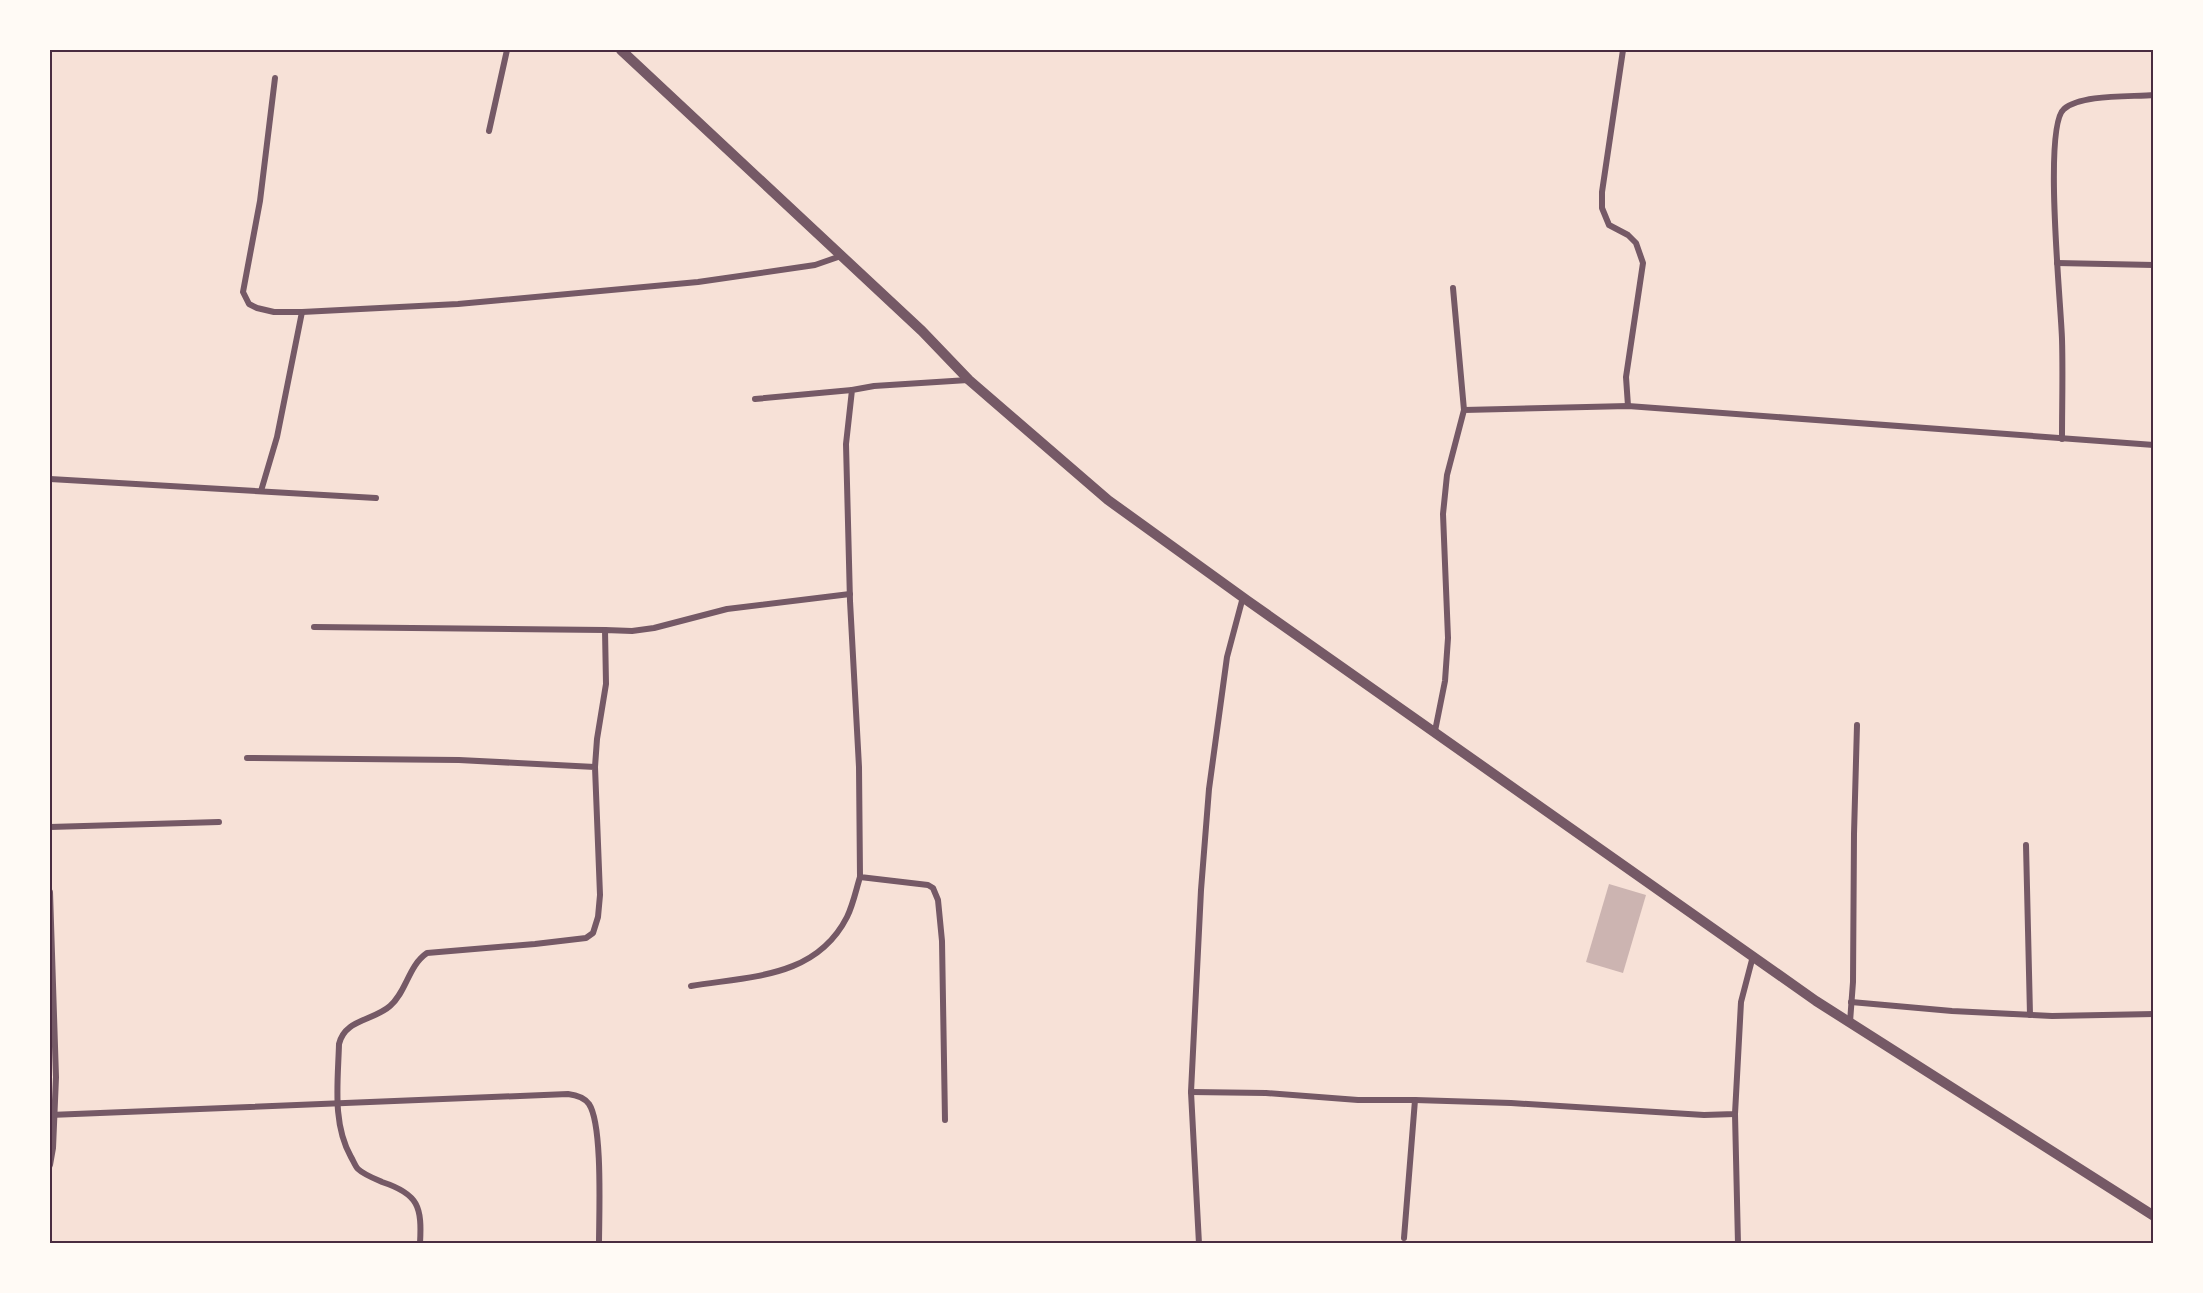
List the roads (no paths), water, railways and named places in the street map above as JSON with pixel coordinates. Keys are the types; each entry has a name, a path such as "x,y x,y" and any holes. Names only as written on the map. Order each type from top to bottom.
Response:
{"street":[{"path":"489,131 507,50"},
{"path":"621,50 922,331 969,380 1108,500 1753,956 1850,1022 2154,1216"},
{"path":"1623,50 1602,200 1604,216 1609,225 1636,243 1643,263 1626,377 1628,406"},
{"path":"275,78 260,201 243,292 249,303 257,308 274,312 302,312 458,304 698,282 815,265 842,256"},
{"path":"2062,439 2062,339 2055,226 2055,136 2058,117 2064,109 2088,100 2154,95"},
{"path":"2057,263 2154,265"},
{"path":"1435,731 1445,681 1448,638 1443,514 1448,475 1464,410 1453,288"},
{"path":"261,491 277,437 302,312"},
{"path":"755,399 874,386 969,380"},
{"path":"691,986 784,971 821,952 836,936 848,915 860,877 859,767 850,594 846,444 852,390"},
{"path":"1464,410 1628,406 2154,445"},
{"path":"50,479 376,498"},
{"path":"314,627 632,631 654,628 727,609 850,594"},
{"path":"1199,1244 1191,1092 1209,789 1227,657 1243,597"},
{"path":"420,1244 422,1219 417,1203 410,1194 398,1187 377,1180 358,1169 343,1142 337,1104 341,1036 353,1025 388,1008 399,996 419,958 427,953 586,938 593,933 598,917 600,895 596,767 597,739 606,684 605,630"},
{"path":"1850,1022 1857,725"},
{"path":"247,758 459,760 596,767"},
{"path":"50,827 219,822"},
{"path":"2026,845 2030,1015"},
{"path":"860,877 928,885 933,888 938,900 942,941 945,1120"},
{"path":"50,892 56,1077 50,1165"},
{"path":"1738,1244 1735,1114 1742,1002 1753,956"},
{"path":"1851,1002 2030,1015 2154,1014"},
{"path":"1191,1092 1266,1093 1358,1101 1511,1103 1704,1115 1735,1114"},
{"path":"52,1115 568,1094 579,1096 590,1106 596,1123 599,1244"},
{"path":"1404,1238 1415,1100"}]}
